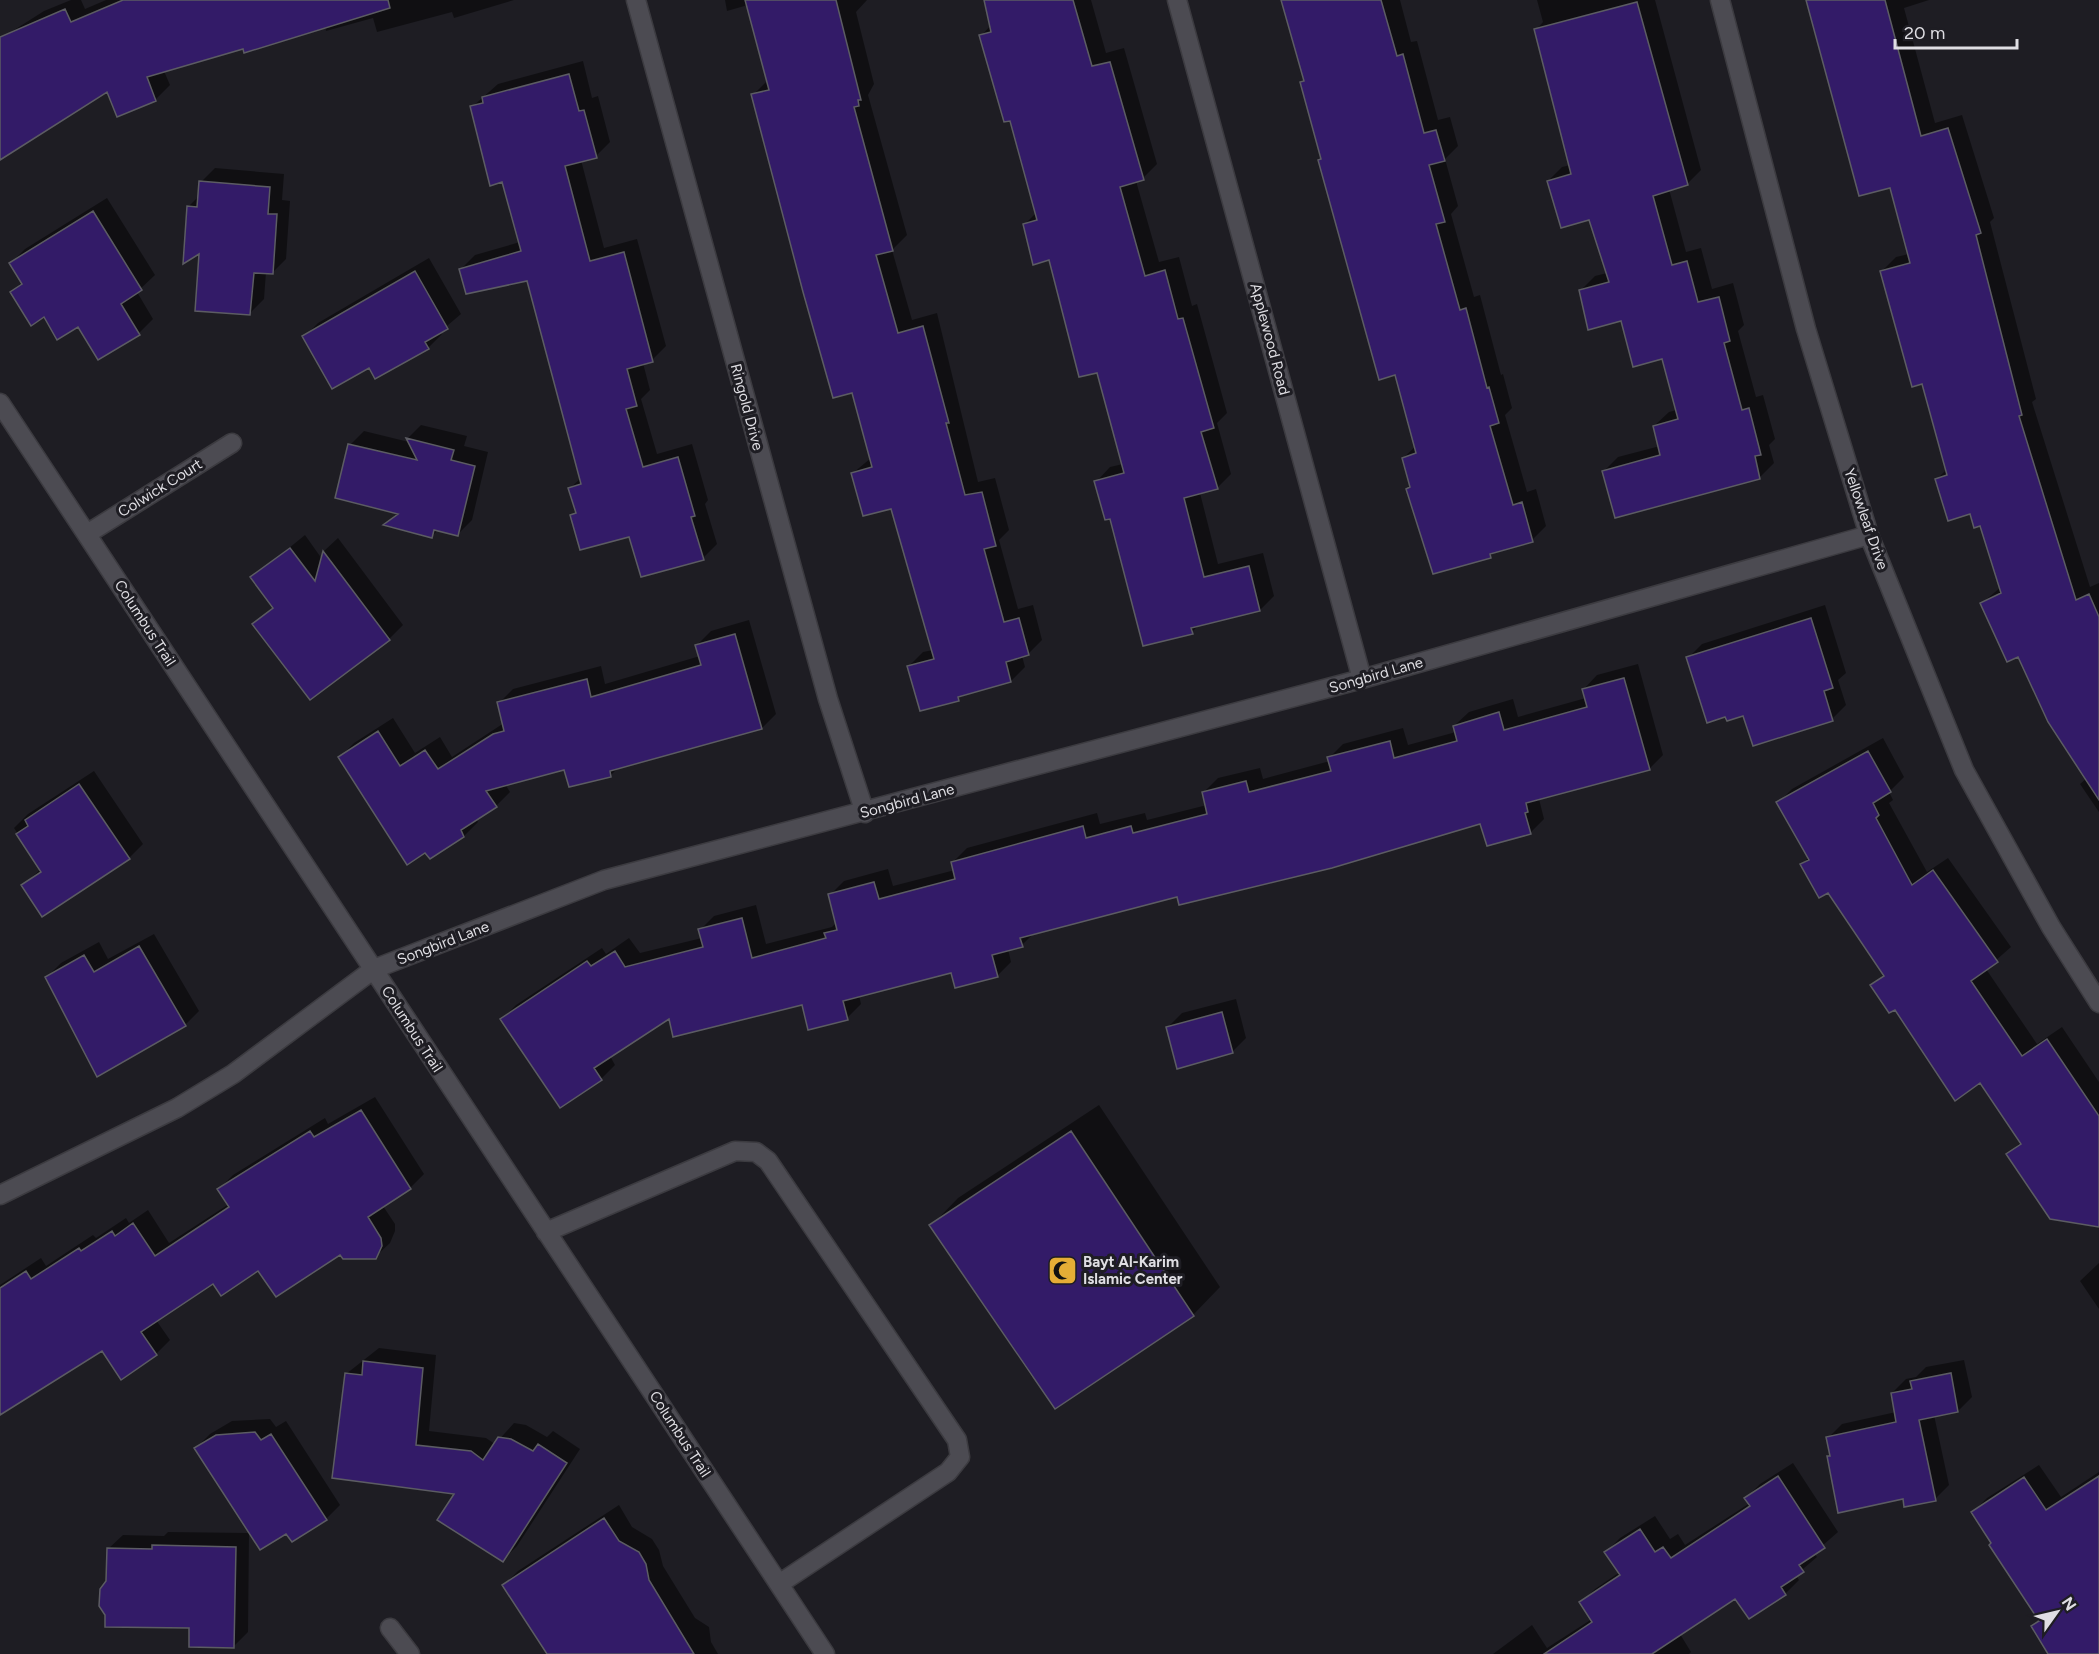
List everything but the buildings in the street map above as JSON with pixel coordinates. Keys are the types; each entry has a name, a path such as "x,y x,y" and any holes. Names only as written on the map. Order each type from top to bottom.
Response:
{"street":[{"name":"Ringold Drive","path":"636,0 828,699 865,813"},
{"name":"Applewood Road","path":"1177,0 1362,679"},
{"name":"Yellowleaf Drive","path":"1720,0 1806,329 1869,535 1964,770 2051,927 2099,1003"},
{"name":"Columbus Trail","path":"0,403 825,1654"},
{"name":"Colwick Court","path":"87,534 232,443"},
{"name":"Songbird Lane","path":"0,1195 177,1108 233,1074 374,969 604,880 865,813 1362,679 1869,535"},
{"path":"546,1232 735,1150 756,1152 768,1161 957,1440 960,1457 948,1472 779,1584"},
{"path":"390,1628 410,1654"}],"place":[{"name":"Bayt Al-Karim Islamic Center","path":"1062,1271"}]}
